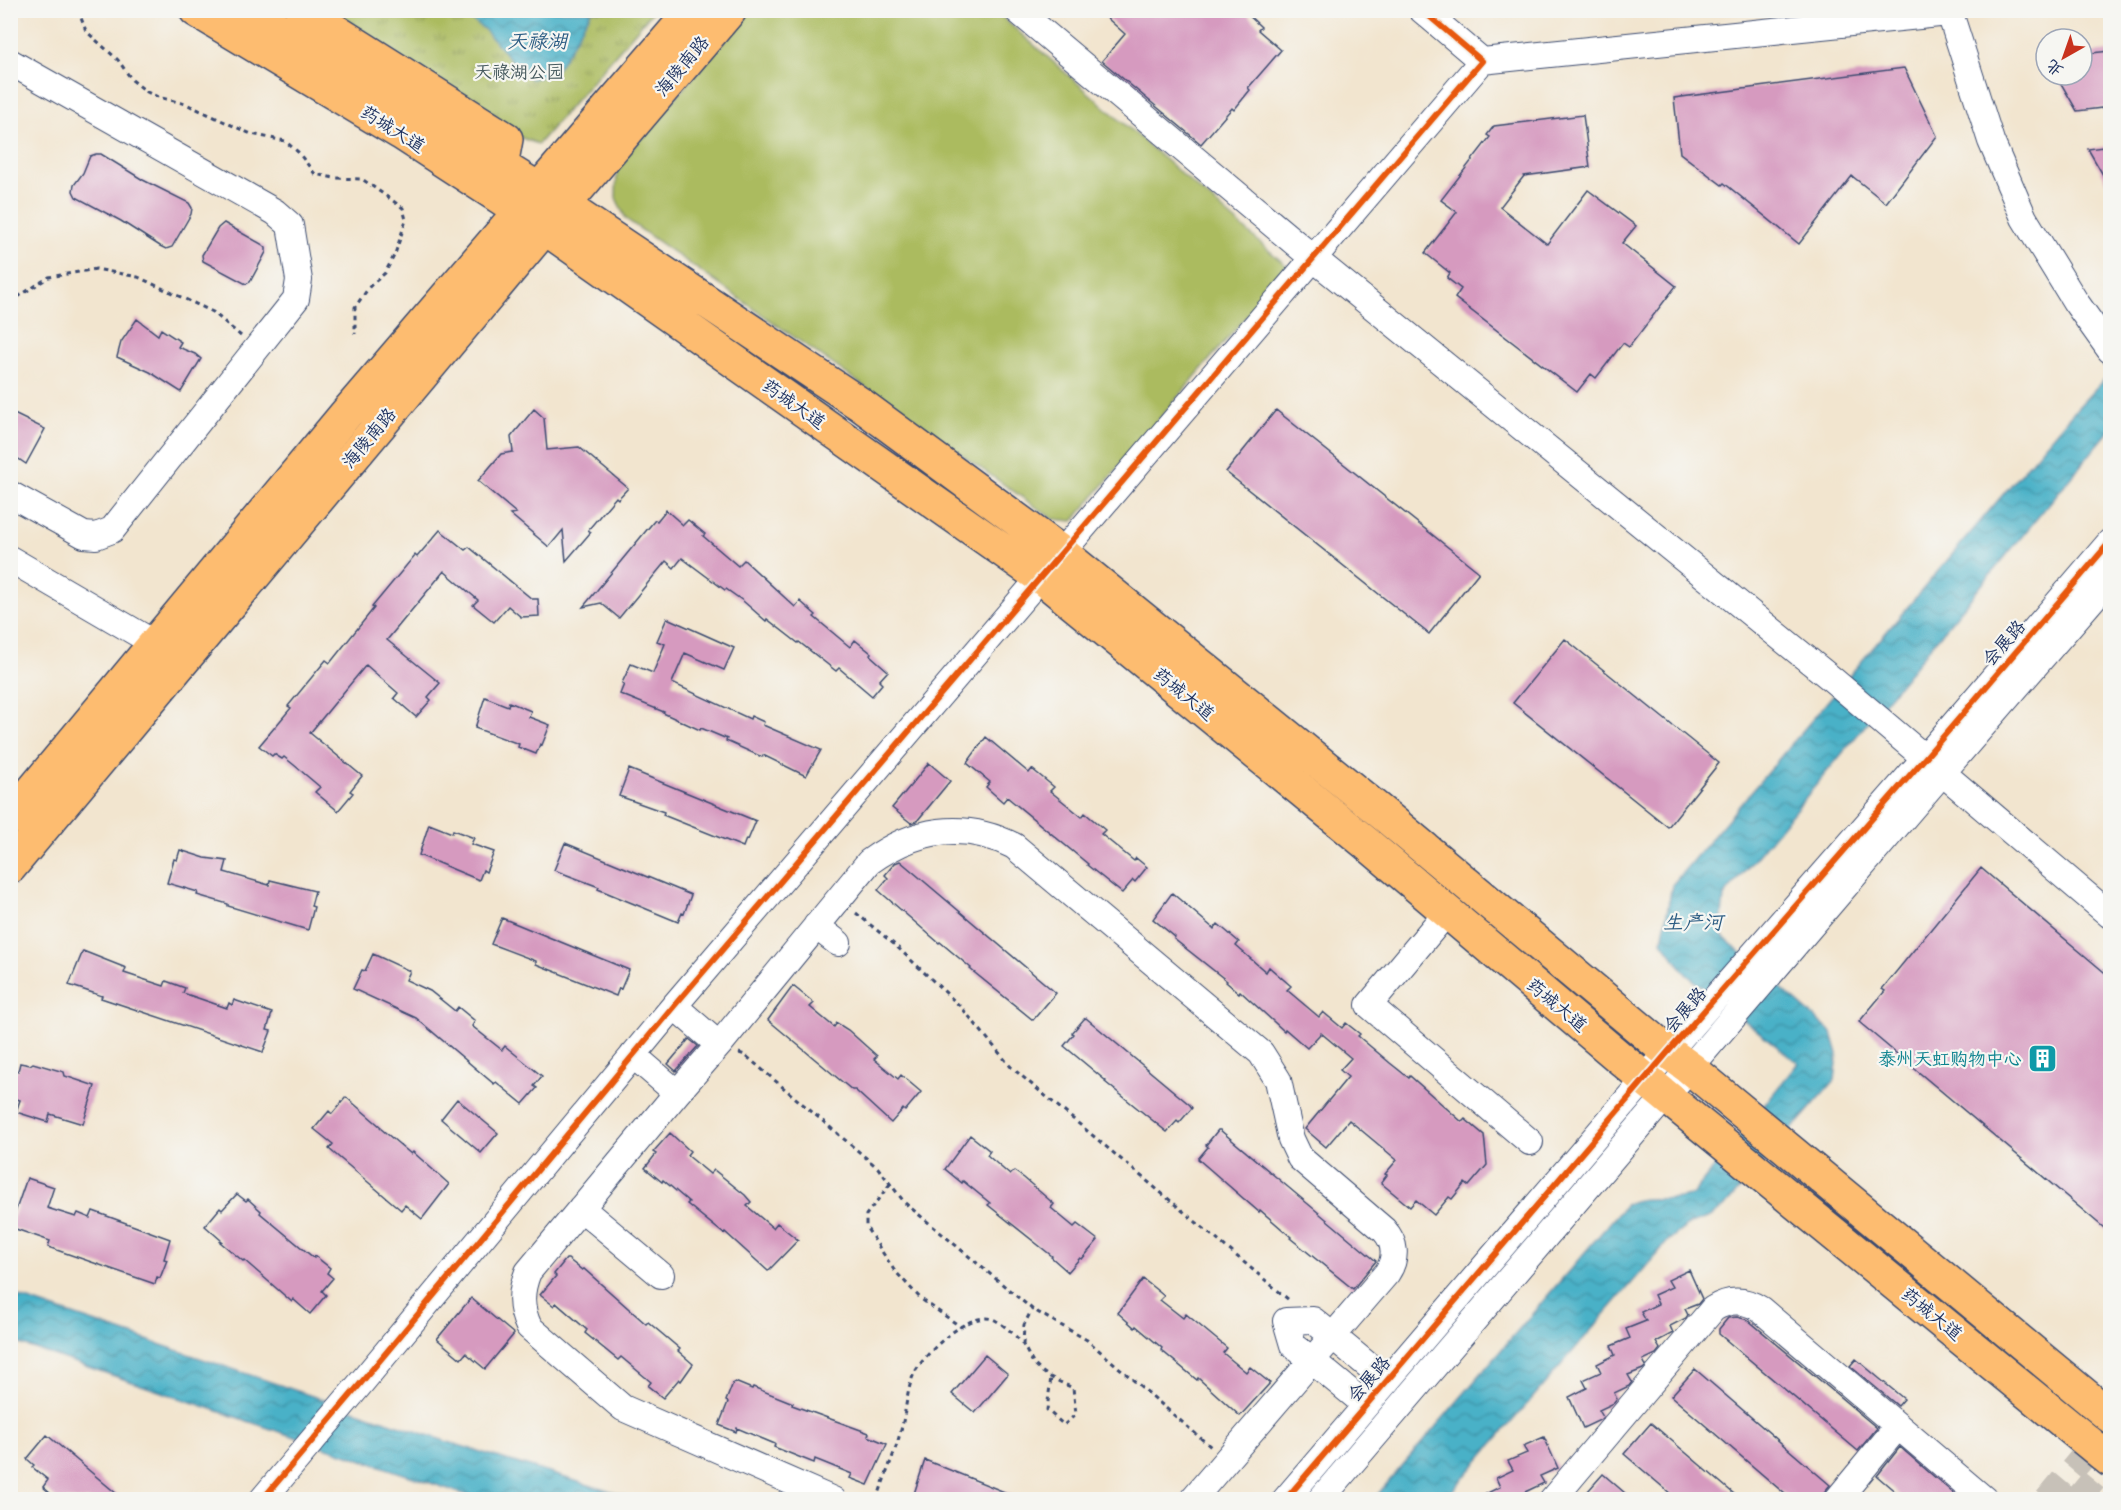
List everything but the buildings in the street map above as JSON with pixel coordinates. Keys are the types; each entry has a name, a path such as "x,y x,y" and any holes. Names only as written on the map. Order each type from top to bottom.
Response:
{"main road":[{"name":"药城大道","path":"196,10 401,133 542,209 1052,566 1388,818 2110,1416"},
{"name":"药城大道","path":"248,10 501,166 542,209"},
{"path":"302,10 506,139 501,166"},
{"name":"海陵南路","path":"10,867 184,660 542,209 693,10"},
{"name":"海陵南路","path":"10,818 345,415 730,10"},
{"name":"药城大道","path":"1052,566 1447,912 1656,1088 2110,1460"}],"street":[{"path":"1017,10 1312,258 1833,680 2110,915"},
{"path":"1422,10 1482,62"},
{"path":"262,1500 674,1006 1482,62 1949,12 1991,141 2024,218 2075,301 2110,349"},
{"path":"10,62 275,212 290,225 299,280 296,299 112,530 96,536 84,534 10,494"},
{"name":"会展路","path":"1934,766 2110,542"},
{"path":"10,559 154,645 184,660"},
{"name":"会展路","path":"1320,1500 1679,1060 1934,766 2110,579"},
{"path":"833,1500 623,1408 529,1327 521,1299 522,1289 528,1272 869,862 902,842 939,831 958,830 996,837 1014,846 1261,1053 1278,1080 1291,1139 1300,1158 1384,1230 1392,1241 1394,1257 1387,1273 1323,1328 1312,1360 1192,1500"},
{"path":"1447,912 1369,1005 1530,1142"},
{"path":"816,926 838,943"},
{"path":"674,1006 718,1045"},
{"path":"633,1055 677,1093"},
{"name":"会展路","path":"1285,1500 1387,1381 1656,1088"},
{"path":"581,1208 661,1275"},
{"path":"1552,1500 1713,1309 1726,1303 1743,1302 1760,1309 1985,1500"},
{"path":"1366,1405 1293,1345 1286,1321 1323,1328 1387,1381"},
{"path":"1837,1500 1898,1426"}],"path":[{"path":"78,10 86,31 118,60 132,80 147,92 186,104 251,134 285,141 298,152 315,174 334,178 362,179 402,208 406,220 395,254 385,273 370,286 355,307 356,334"},
{"path":"10,303 49,277 96,269 138,277 213,312 246,340"},
{"path":"839,899 895,945 962,1008 1011,1067 1323,1328"},
{"path":"718,1045 745,1055 878,1168 905,1203 1032,1309 1087,1340 1226,1460"},
{"path":"890,1184 866,1215 866,1227 894,1270 921,1299 961,1327"},
{"path":"1023,1345 1024,1325 1032,1309"},
{"path":"877,1500 902,1427 913,1377 921,1363 940,1342 961,1327 979,1318 993,1319 1011,1332 1023,1345 1035,1365 1051,1377 1073,1388 1076,1414 1064,1425 1047,1410 1051,1377"}],"green space":[{"name":"天禄湖公园","path":"310,11 653,11 538,144 492,127"},
{"path":"750,11 903,11 912,19 920,11 995,11 1288,267 1073,521 1053,519 626,219 616,198 617,166"}],"water":[{"name":"天禄湖","path":"459,11 592,11 553,74 531,79 484,29"},
{"name":"生产河","path":"2110,373 2110,430 1724,896 1720,934 1832,1033 1838,1054 1835,1080 1724,1207 1710,1217 1688,1225 1669,1240 1445,1499 1373,1500 1626,1204 1642,1199 1675,1199 1692,1195 1798,1063 1686,974 1662,941 1672,885 2067,419"},
{"path":"11,1294 445,1441 634,1499 478,1499 11,1341"}],"tunnel":[{"path":"2047,1500 2093,1445"},
{"path":"2077,1500 2110,1460"}],"cycle path":[{"path":"262,1500 674,1006 1482,61 1422,10"},
{"path":"1285,1500 1668,1052 2110,542"}],"place":[{"name":"泰州天虹购物中心","path":"2043,1059"}]}
